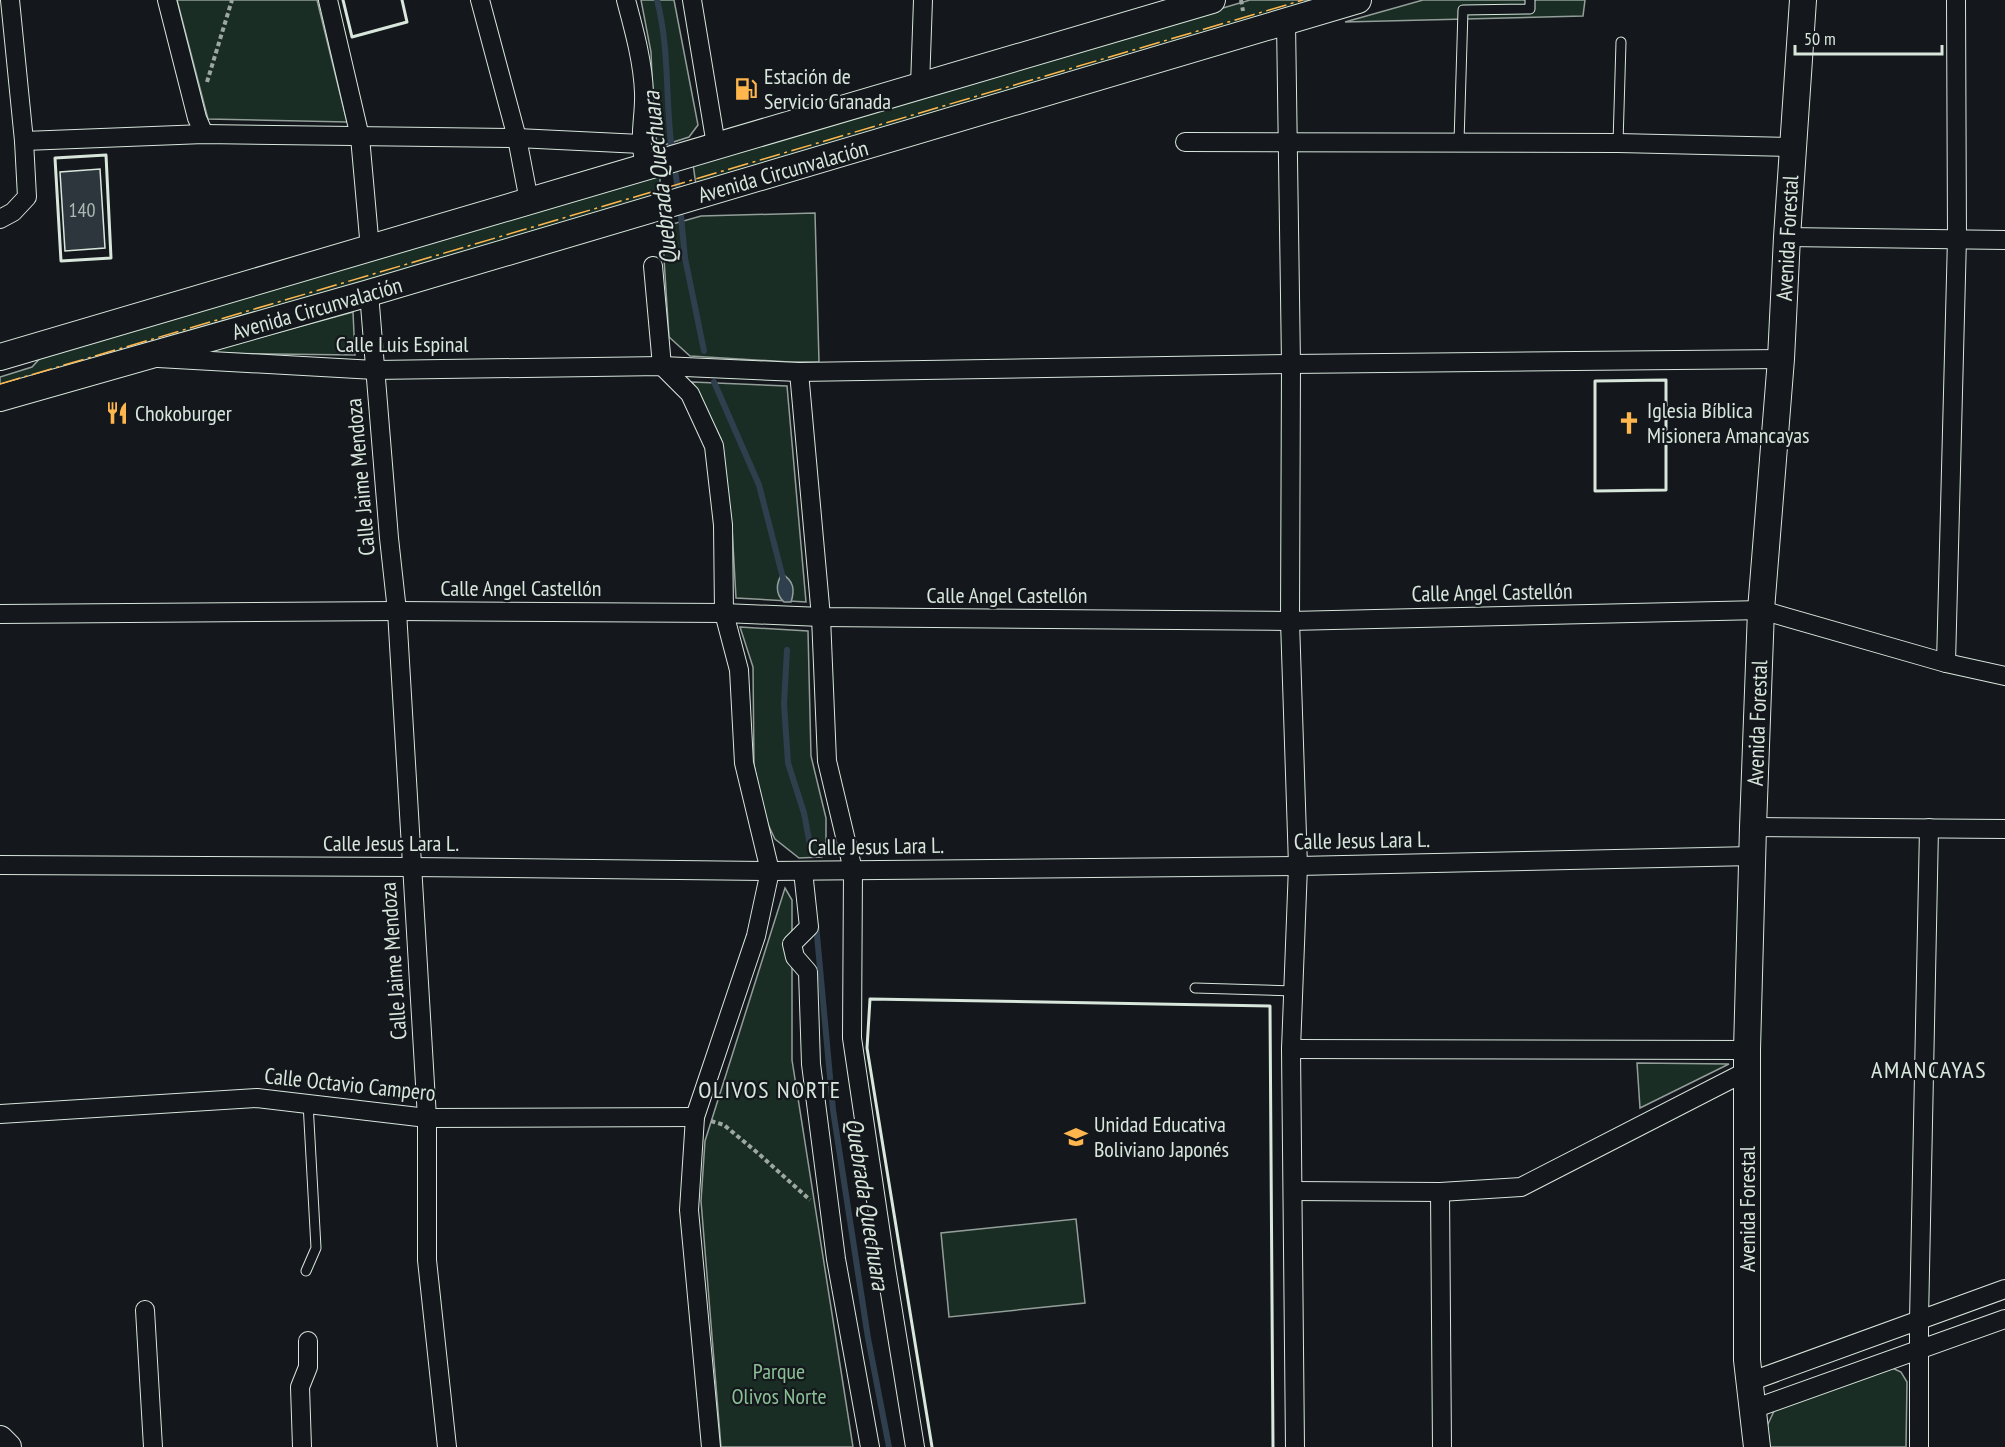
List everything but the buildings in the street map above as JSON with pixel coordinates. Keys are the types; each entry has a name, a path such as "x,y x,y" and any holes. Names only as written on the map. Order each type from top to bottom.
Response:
{"main road":[{"name":"Avenida Circunvalación","path":"0,357 529,201 649,158 691,154 1212,0"},
{"name":"Avenida Circunvalación","path":"0,398 369,293 1358,0"},
{"name":"Avenida Forestal","path":"1757,1447 1749,1382 1747,1061 1753,827 1761,610 1781,359 1786,237 1803,0"},
{"path":"0,1439 8,1447"}],"street":[{"path":"6,216 27,197 24,141 10,0"},
{"path":"167,0 197,118 204,135"},
{"path":"328,0 360,137 370,249"},
{"path":"480,0 517,138 529,201"},
{"path":"24,141 204,135 517,138 649,158 644,93 635,34 626,0"},
{"path":"692,0 716,145"},
{"path":"920,86 923,0"},
{"path":"1946,663 1957,238 1956,0"},
{"path":"1286,22 1291,364 1290,621 1298,866 1291,1049 1295,1447"},
{"path":"1185,142 1618,142 1792,147"},
{"path":"1786,237 2005,240"},
{"path":"653,266 662,366 690,394 714,446 723,525 724,613 739,670 744,763 770,871 756,936 695,1117 689,1210 711,1447"},
{"name":"Calle Jaime Mendoza","path":"369,293 397,610 427,1118 427,1260 447,1447"},
{"name":"Calle Luis Espinal","path":"143,358 375,370 662,366 799,372 1781,359"},
{"path":"799,372 821,617 827,761 853,870 852,1038 915,1447"},
{"name":"Calle Angel Castellón","path":"0,614 397,610 1290,621 1761,610 1946,663 2005,676"},
{"path":"1753,827 2005,829"},
{"path":"1919,1447 1919,1320 1929,828"},
{"name":"Calle Jesus Lara L.","path":"0,865 803,871 1298,866 1753,856"},
{"path":"803,871 809,927 792,945 795,957 808,972 811,1064 836,1258 870,1447"},
{"path":"1291,1049 1747,1061"},
{"path":"1293,1191 1440,1192 1521,1187 1747,1061"},
{"name":"Calle Octavio Campero","path":"0,1114 257,1098 427,1118 695,1117"},
{"path":"1440,1192 1442,1447"},
{"path":"1749,1382 2005,1289"},
{"path":"146,1310 153,1447"},
{"path":"1753,1409 2005,1319"},
{"path":"302,1447 300,1387 308,1367 308,1341"}],"lane":[{"path":"1459,142 1463,10 1530,9 1530,0"},
{"path":"1618,142 1621,42"},
{"path":"1195,988 1294,991"},
{"path":"306,1271 316,1248 308,1103"}],"path":[{"path":"207,84 232,0"},
{"path":"695,1117 724,1125 831,1218"}],"green space":[{"path":"177,0 317,0 347,122 208,119"},
{"path":"641,0 674,0 698,125 689,137 658,147 654,128 651,52"},
{"path":"1250,0 1325,0 696,185 693,164"},
{"path":"1423,0 1585,0 1583,16 1345,22"},
{"path":"660,173 660,197 0,390 0,377 32,367 44,354"},
{"path":"815,213 819,362 690,356 669,337 662,227 701,216"},
{"path":"353,312 355,355 202,353"},
{"path":"692,382 787,386 806,602 736,598 732,527 721,439"},
{"path":"740,627 808,631 811,756 826,818 826,841 822,857 799,858 775,839 763,814 754,765 753,667"},
{"name":"Parque Olivos Norte","path":"785,888 792,900 792,1060 853,1447 721,1447 701,1201 705,1141"},
{"path":"1637,1063 1729,1064 1640,1108"},
{"path":"1076,1219 1085,1303 949,1317 941,1233"},
{"path":"1890,1367 1901,1372 1907,1382 1906,1447 1770,1447 1767,1426 1775,1409"}],"water":[{"path":"782,574 792,586 791,602 784,602 778,592"}],"waterway":[{"name":"Quebrada Quechuara","path":"657,0 666,56 672,151"},
{"name":"Quebrada Quechuara","path":"674,164 679,196"},
{"name":"Quebrada Quechuara","path":"680,206 685,258 704,351"},
{"name":"Quebrada Quechuara","path":"714,382 759,485 784,582"},
{"name":"Quebrada Quechuara","path":"787,650 784,704 788,763 804,813 810,845"},
{"name":"Quebrada Quechuara","path":"816,924 833,1110 868,1338 889,1447"}],"wall":[{"path":"343,0 352,37 407,22 402,0"},
{"path":"106,155 111,258 61,261 55,158 106,155"},
{"path":"1666,380 1666,490 1595,491 1595,381 1666,380"},
{"path":"932,1447 867,1048 870,999 1270,1006 1273,1447"}],"power":[{"path":"0,384 1303,0"}],"place":[{"name":"Estación de Servicio Granada","path":"746,89"},
{"name":"Chokoburger","path":"117,413"},
{"name":"Iglesia Bíblica Misionera Amancayas","path":"1629,423"},
{"name":"Unidad Educativa Boliviano Japonés","path":"1076,1137"}],"district":[{"name":"AMANCAYAS","path":"1929,1070"},
{"name":"OLIVOS NORTE","path":"770,1090"}]}
